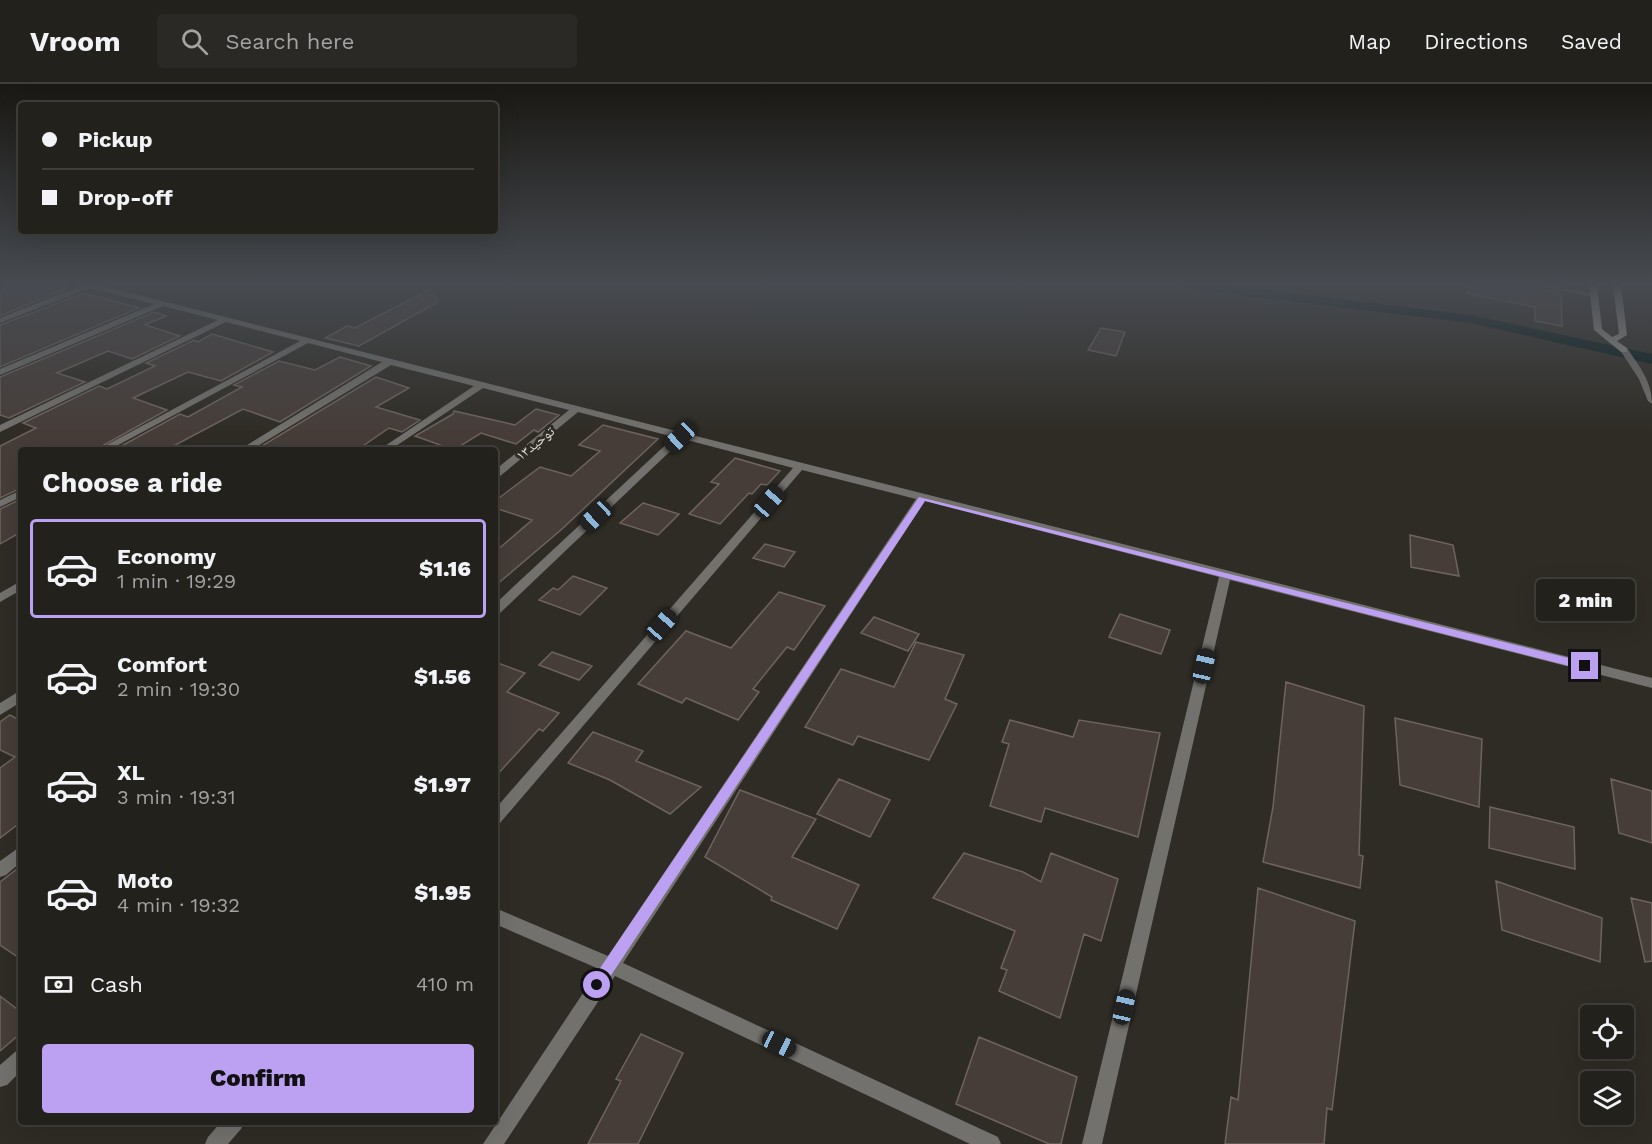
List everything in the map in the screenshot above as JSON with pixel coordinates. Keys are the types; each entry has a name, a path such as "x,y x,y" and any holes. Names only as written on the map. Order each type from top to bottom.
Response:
{"street":[{"path":"0,372 89,334"},
{"path":"0,429 195,334"},
{"path":"281,334 1652,683"},
{"path":"1605,334 1624,350 1643,379 1652,401"},
{"path":"1613,340 1622,334"},
{"path":"108,447 307,341"},
{"path":"249,447 389,362"},
{"path":"388,447 480,386"},
{"name":"توحید۱۳","path":"498,473 575,410"},
{"path":"498,608 680,437"},
{"path":"498,816 799,467"},
{"path":"0,504 18,495"},
{"path":"493,1144 922,498"},
{"path":"1092,1144 1225,575"},
{"path":"0,598 18,587"},
{"path":"0,694 18,699"},
{"path":"0,710 18,700"},
{"path":"0,870 18,855"},
{"path":"498,917 610,965 991,1144"},
{"path":"0,1078 18,1061"},
{"path":"215,1144 231,1125"}],"building":[{"path":"0,334 77,334 0,367"},
{"path":"101,334 180,336 132,359 108,351 57,373 85,382 9,418 0,415 0,377"},
{"path":"214,334 273,352 221,381 188,372 133,398 167,410 100,447 18,447 18,489 0,498 0,446 36,428 23,423 99,386 107,389 155,366 146,363 194,340 198,342"},
{"path":"331,334 380,334 359,346 325,338"},
{"path":"1097,334 1124,334 1116,356 1088,350"},
{"path":"340,357 371,366 280,422 243,409 172,447 120,447 180,414 188,417 242,387 234,385 279,361 315,370"},
{"path":"376,377 409,388 376,407 420,420 402,432 389,428 361,447 260,447"},
{"path":"536,409 559,415 538,432 534,430 516,444 481,433 459,447 446,447 415,436 453,414 454,411 515,425"},
{"path":"603,425 658,439 562,529 498,583 498,549 532,520 498,509 498,499 540,467 571,476 600,451 579,445"},
{"path":"735,458 780,471 767,485 761,484 752,494 749,493 720,524 689,514 719,484 711,482"},
{"path":"18,500 18,534 0,544 0,509"},
{"path":"643,503 679,514 658,535 620,523"},
{"path":"1410,535 1453,545 1459,576 1411,567"},
{"path":"765,544 795,552 784,567 753,558"},
{"path":"573,576 607,588 580,615 539,600 553,588 558,590"},
{"path":"779,592 825,606 794,650 787,647 753,689 759,692 738,720 686,698 682,703 638,684 686,631 731,648"},
{"path":"1120,614 1170,630 1161,654 1109,637"},
{"path":"874,617 919,634 908,651 861,633"},
{"path":"916,642 964,655 945,699 957,704 929,760 858,736 853,745 805,727 841,669 894,687"},
{"path":"552,652 592,666 579,680 539,665"},
{"path":"498,663 525,673 507,692 559,713 543,731 539,729 498,774"},
{"path":"1286,682 1364,706 1359,855 1363,856 1360,888 1263,862 1273,807"},
{"path":"10,715 18,719 18,824 0,838 0,768 15,757 0,750 0,722"},
{"path":"1395,718 1482,739 1479,807 1400,785"},
{"path":"1010,720 1073,737 1079,720 1160,733 1138,837 1045,808 1041,822 990,806 1009,744 1002,742"},
{"path":"593,732 643,751 636,761 701,787 670,814 610,780 568,763"},
{"path":"839,779 890,800 870,837 817,814"},
{"path":"1611,779 1652,791 1652,843 1619,833"},
{"path":"740,790 816,819 792,857 859,885 837,929 771,900 772,897 705,857"},
{"path":"1490,807 1574,827 1575,869 1489,848"},
{"path":"964,853 1023,872 1041,882 1051,853 1118,879 1101,941 1084,934 1060,1018 999,991 1007,970 1001,968 1015,931 933,898"},
{"path":"18,868 18,957 0,945 0,882"},
{"path":"1496,881 1602,918 1600,962 1502,930"},
{"path":"1258,888 1355,921 1332,1110 1327,1108 1324,1144 1225,1144 1231,1097 1238,1100"},
{"path":"1631,898 1652,903 1652,961 1645,962"},
{"path":"0,996 18,1010 18,1036 0,1051"},
{"path":"641,1034 683,1053 638,1144 588,1144 621,1081 616,1079"},
{"path":"979,1037 1077,1077 1061,1144 1049,1144 956,1104"}],"waterway":[{"path":"1541,334 1652,359"}],"route":[{"path":"597,985 922,498 1585,666"}]}
